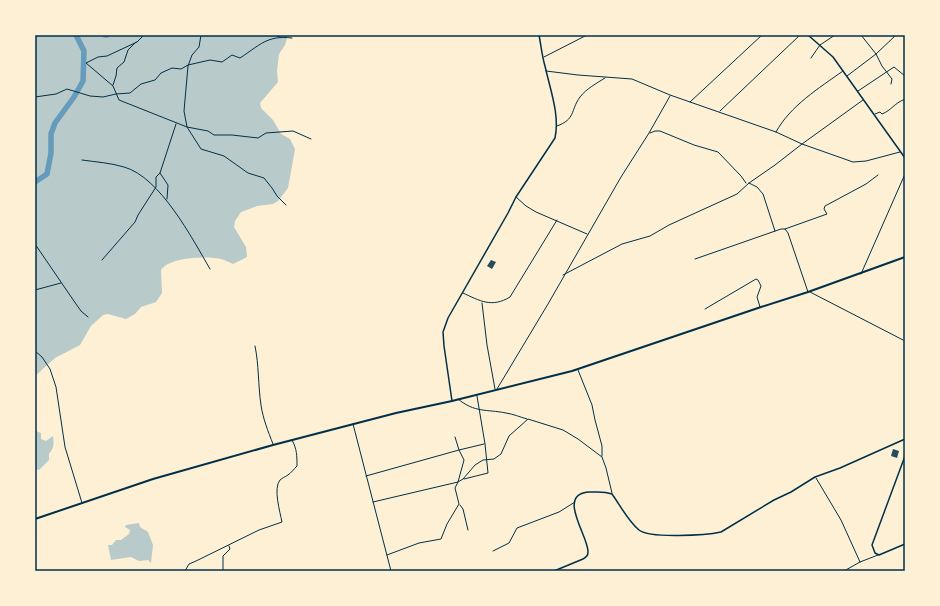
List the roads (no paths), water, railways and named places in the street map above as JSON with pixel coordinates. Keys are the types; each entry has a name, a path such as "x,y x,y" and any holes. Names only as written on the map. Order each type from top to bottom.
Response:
{"main road":[{"path":"35,519 153,479 273,445 578,369 809,292 905,258"}],"street":[{"path":"113,86 117,68 124,62 128,50 144,35"},
{"path":"202,35 199,47 192,55 188,65 184,111 187,127 201,149 224,156 248,173 264,178 277,196 286,205"},
{"path":"274,35 292,38"},
{"path":"452,400 444,346 444,332 448,318 516,197 555,138 555,111 539,35"},
{"path":"543,57 587,35"},
{"path":"690,102 762,35"},
{"path":"720,112 800,35"},
{"path":"808,35 833,57 905,158"},
{"path":"811,58 820,46 835,35"},
{"path":"861,35 876,54 892,79 890,84"},
{"path":"847,76 876,54 896,35"},
{"path":"35,97 56,94 67,89 90,96 103,97 130,93 141,84 155,80 161,73 172,68 181,69 188,65 210,60 222,62 232,55 240,58 266,41 280,37"},
{"path":"137,42 107,56 98,57 86,63 113,86 119,100 187,127 208,131 214,135 232,135 258,138 266,133 293,132 311,139"},
{"path":"858,91 894,67 905,76"},
{"path":"546,70 632,79 670,95 776,132 802,144 848,160 859,162 901,152"},
{"path":"776,132 782,121 789,114 817,90 843,71"},
{"path":"556,126 570,118 580,96 606,77"},
{"path":"496,389 548,304 563,275 649,133 670,95"},
{"path":"874,115 880,112 882,114 887,112 895,104 905,99"},
{"path":"563,275 622,244 650,236 669,225 730,197 864,100"},
{"path":"102,260 135,222 156,186 156,177 160,173 177,122"},
{"path":"649,133 660,131 694,145 718,152 741,176 746,184"},
{"path":"82,160 126,167 147,178 156,186 167,201 210,269"},
{"path":"160,173 168,185 167,201"},
{"path":"861,274 905,174"},
{"path":"695,259 826,214 824,209 825,206 866,184 878,175"},
{"path":"749,183 757,187 763,194 775,231"},
{"path":"516,197 526,206 587,234"},
{"path":"463,293 482,302 503,302 510,297 557,220"},
{"path":"785,229 788,233 809,292 905,341"},
{"path":"35,244 81,311 88,317"},
{"path":"705,309 756,279 761,286 757,297 761,307"},
{"path":"35,290 61,283"},
{"path":"482,302 487,346 496,389"},
{"path":"255,346 258,358 261,404 273,445"},
{"path":"35,351 42,357 50,368 56,387 65,447 82,503"},
{"path":"578,369 592,405 602,446 602,457 612,494 640,531 661,535 712,534 721,532 815,477 840,468 905,439"},
{"path":"373,502 458,482 463,479 488,473 485,444 476,394"},
{"path":"458,399 466,406 479,410 506,413 563,430 602,457"},
{"path":"463,479 475,465 487,459 494,459 500,454 509,436 528,419"},
{"path":"353,424 391,571"},
{"path":"455,437 464,460 455,488 459,504 463,509 468,530"},
{"path":"185,571 189,564 259,530 282,522 278,496 278,482 297,466 296,450 292,440"},
{"path":"366,476 485,444"},
{"path":"879,555 875,553 872,545 905,456"},
{"path":"815,477 841,520 860,562"},
{"path":"493,551 509,543 517,528 560,512 584,492 606,492 612,494"},
{"path":"554,571 587,556 587,543 575,514 575,501"},
{"path":"387,555 419,543 441,539 447,524 459,504"},
{"path":"844,571 860,562 905,544"},
{"path":"222,571 223,556 230,549 229,545"}],"waterway":[{"path":"35,182 47,174 51,153 51,134 55,123 74,97 83,81 84,51 76,35"}]}
